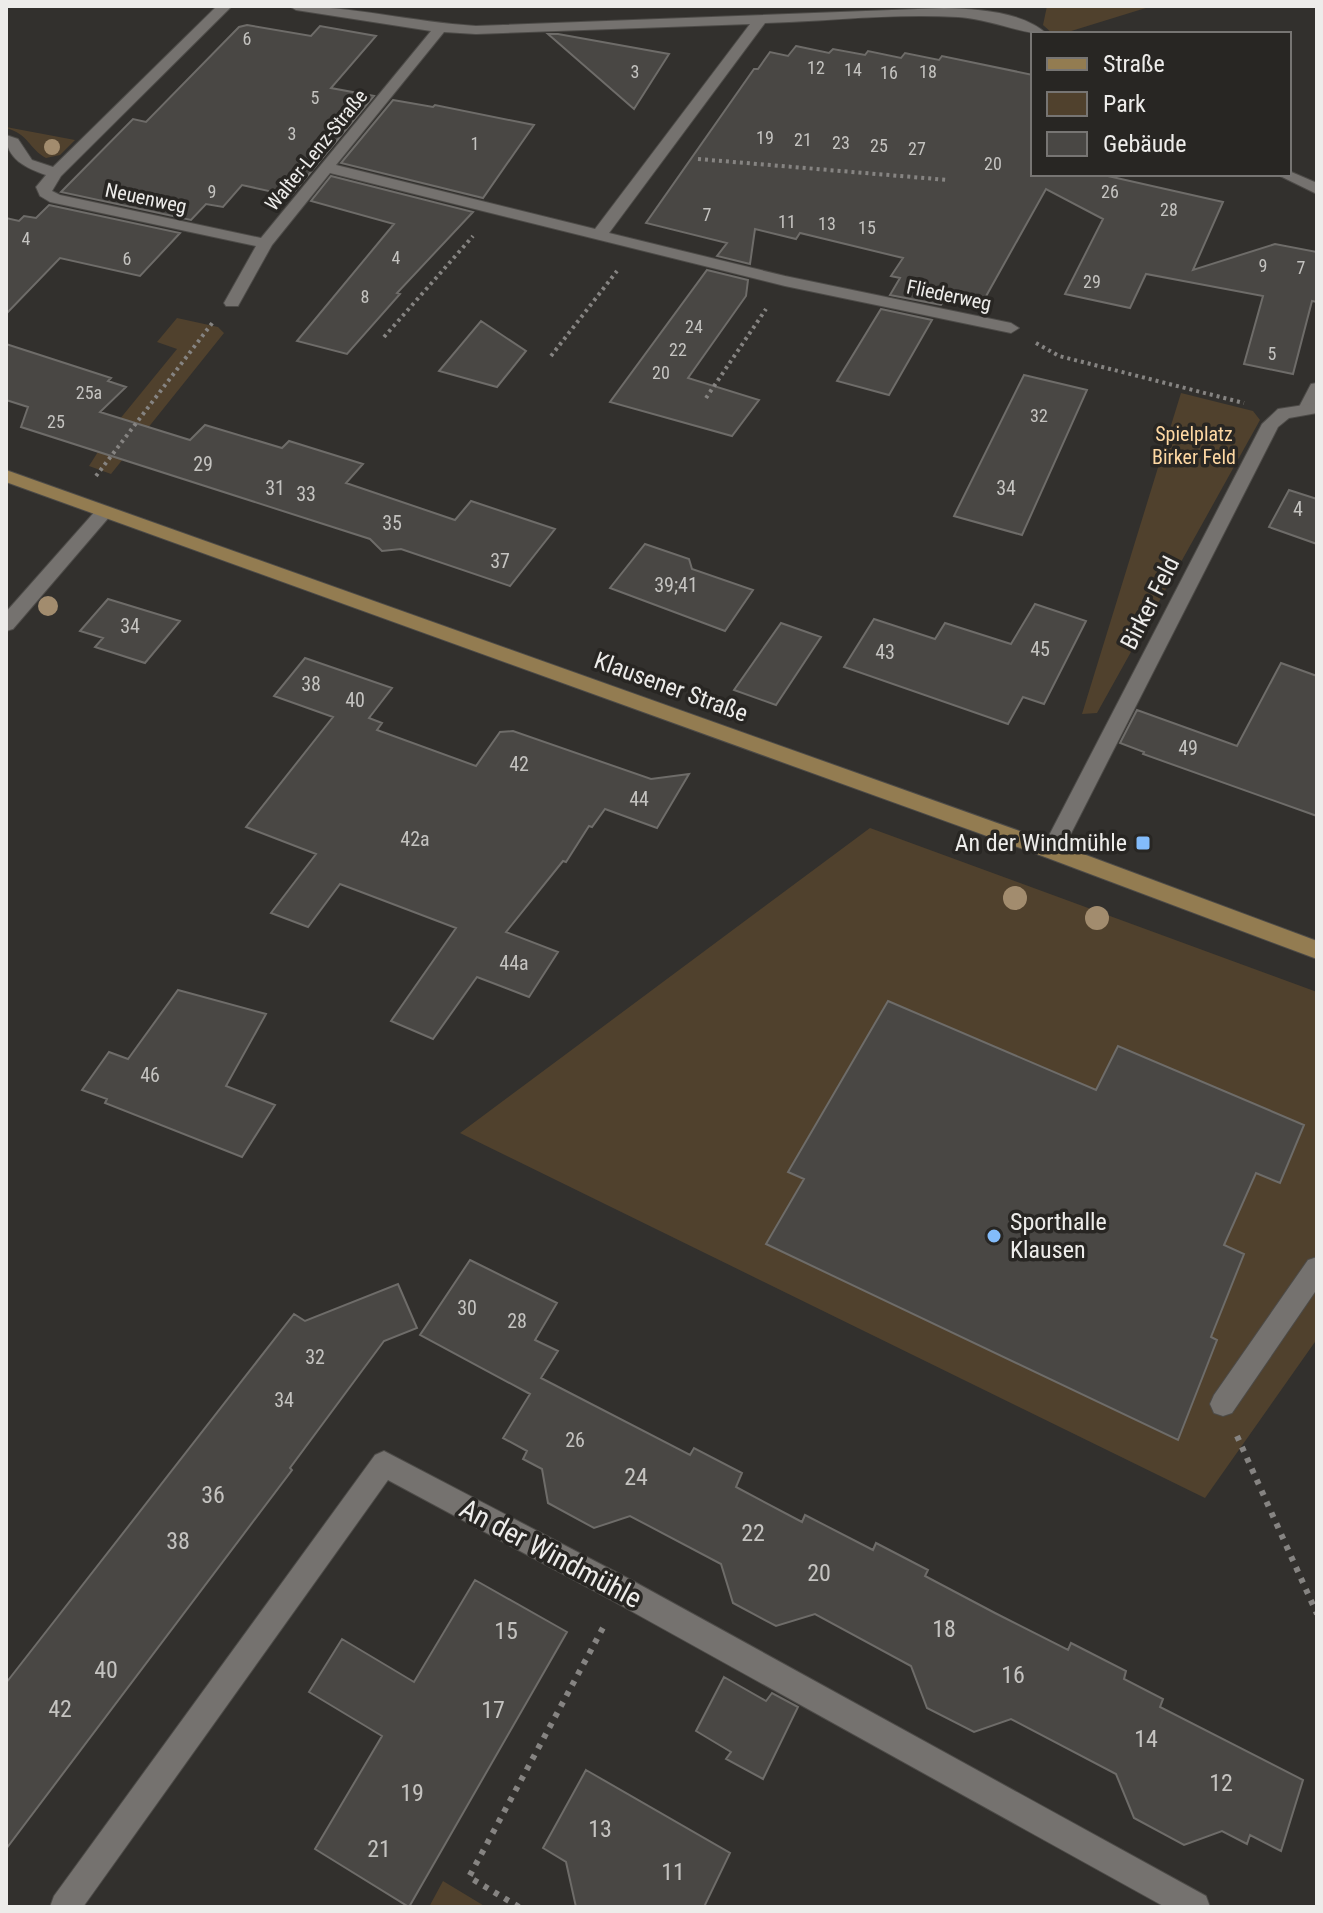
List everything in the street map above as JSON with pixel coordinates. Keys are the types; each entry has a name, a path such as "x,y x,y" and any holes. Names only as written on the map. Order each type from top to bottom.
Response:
{"main road":[{"name":"Klausener Straße","path":"6,476 1052,851 1317,950"}],"street":[{"path":"6,139 13,142 32,168 56,173 225,6"},
{"path":"296,6 440,28 476,30 944,12 985,13 1018,22 1036,32"},
{"path":"598,236 760,20"},
{"name":"Walter-Lenz-Straße","path":"232,303 265,243 440,28"},
{"name":"Fliederweg","path":"329,168 785,281 1011,328"},
{"name":"Neuenweg","path":"56,173 44,187 45,193 55,199 265,243"},
{"path":"1288,176 1317,189"},
{"path":"1284,413 1312,408 1317,388"},
{"name":"Birker Feld","path":"1052,851 1271,424 1284,413"},
{"path":"6,624 104,512"},
{"path":"1223,1404 1317,1268"},
{"name":"An der Windmühle","path":"65,1907 384,1464 623,1591 1195,1907"}],"path":[{"path":"656,156 948,180"},
{"path":"384,337 494,211"},
{"path":"551,356 637,245"},
{"path":"706,398 785,281"},
{"path":"72,500 102,470 209,325 232,303"},
{"name":"Fliederweg","path":"1011,328 1059,356 1284,413"},
{"path":"1223,1404 1317,1614"},
{"path":"519,1907 469,1877 623,1591"}],"green space":[{"path":"1047,6 1149,7 1068,32 1051,32 1043,25"},
{"path":"6,128 75,140 60,155 46,158 20,134"},
{"path":"177,318 218,327 224,333 111,474 89,466 115,425 177,349 157,342"},
{"name":"Spielplatz Birker Feld","path":"1181,393 1253,411 1260,420 1097,713 1082,714"},
{"name":"Sporthalle Klausen","path":"870,828 1317,992 1317,1339 1205,1498 460,1133"},
{"path":"443,1881 486,1907 429,1907"}],"building":[{"path":"247,25 311,36 320,26 376,36 331,88 374,96 291,196 242,185 223,207 206,204 191,220 61,192 133,119 146,122 239,27"},
{"path":"548,34 558,34 669,54 634,109"},
{"path":"796,46 829,53 833,49 865,55 868,51 901,58 905,53 939,60 942,56 1031,75 1031,176 1108,176 1223,202 1193,270 1275,244 1317,252 1317,302 1312,301 1293,374 1244,364 1263,296 1146,274 1130,308 1065,294 1103,219 1046,189 985,298 950,290 941,305 890,295 900,278 891,276 903,258 800,233 796,239 755,229 750,264 717,256 727,243 646,223 754,69 758,69 770,52 788,56"},
{"path":"393,100 435,105 534,125 483,198 341,163"},
{"path":"331,176 473,212 397,293 400,294 347,354 297,341 394,224 311,201"},
{"path":"49,205 180,233 140,276 60,258 6,314 6,218 19,221 24,216 36,218"},
{"path":"707,270 748,280 746,296 688,378 759,400 732,436 610,402"},
{"path":"881,309 932,320 889,395 837,381"},
{"path":"481,321 526,351 497,387 439,371"},
{"path":"6,344 111,378 108,381 126,387 100,412 190,440 205,425 282,448 289,441 363,464 346,483 455,520 471,501 555,529 510,586 401,549 382,551 370,539 21,427 28,407 6,400"},
{"path":"1024,375 1087,390 1022,535 954,516"},
{"path":"1289,490 1317,499 1317,544 1269,527"},
{"path":"645,544 689,559 692,569 753,590 725,631 610,588"},
{"path":"108,599 180,621 145,663 95,647 103,638 80,631"},
{"path":"1035,604 1086,621 1044,704 1023,697 1008,724 844,667 874,619 935,639 945,623 1011,644"},
{"path":"781,623 821,637 776,705 734,690"},
{"path":"305,658 392,688 369,718 382,723 377,730 476,766 500,732 513,731 651,779 689,774 657,828 605,809 592,827 589,826 566,862 563,861 506,932 558,952 529,997 477,977 433,1039 391,1021 456,928 340,884 308,927 271,913 316,854 246,827 333,717 274,696"},
{"path":"1281,663 1317,676 1317,816 1120,743 1137,710 1237,746"},
{"path":"178,990 266,1014 226,1086 275,1105 242,1157 105,1103 107,1099 82,1090 109,1052 128,1059"},
{"path":"888,1001 1096,1090 1118,1046 1304,1125 1280,1183 1256,1173 1224,1245 1244,1254 1211,1337 1217,1340 1178,1440 766,1244 804,1179 788,1172"},
{"path":"470,1260 557,1303 535,1340 558,1351 541,1378 690,1455 694,1448 742,1473 736,1487 802,1522 805,1515 873,1550 876,1543 928,1570 925,1576 995,1613 1068,1650 1071,1643 1126,1671 1124,1679 1163,1699 1160,1707 1303,1780 1281,1851 1250,1835 1247,1844 1222,1831 1184,1845 1134,1818 1116,1774 1011,1719 974,1732 927,1708 911,1666 815,1614 776,1626 733,1603 721,1564 630,1516 594,1528 548,1503 542,1469 523,1459 527,1451 503,1438 530,1394 420,1335"},
{"path":"398,1284 417,1328 384,1341 290,1468 292,1470 6,1849 6,1683 294,1314 305,1321"},
{"path":"475,1580 567,1632 409,1907 315,1849 382,1736 309,1692 342,1639 414,1682"},
{"path":"724,1677 766,1701 772,1693 798,1707 763,1779 726,1759 731,1752 696,1731"},
{"path":"586,1770 730,1853 704,1907 576,1907 566,1862 543,1848"}],"place":[{"name":"An der Windmühle","path":"1143,843"},
{"name":"Sporthalle Klausen","path":"994,1236"}]}
